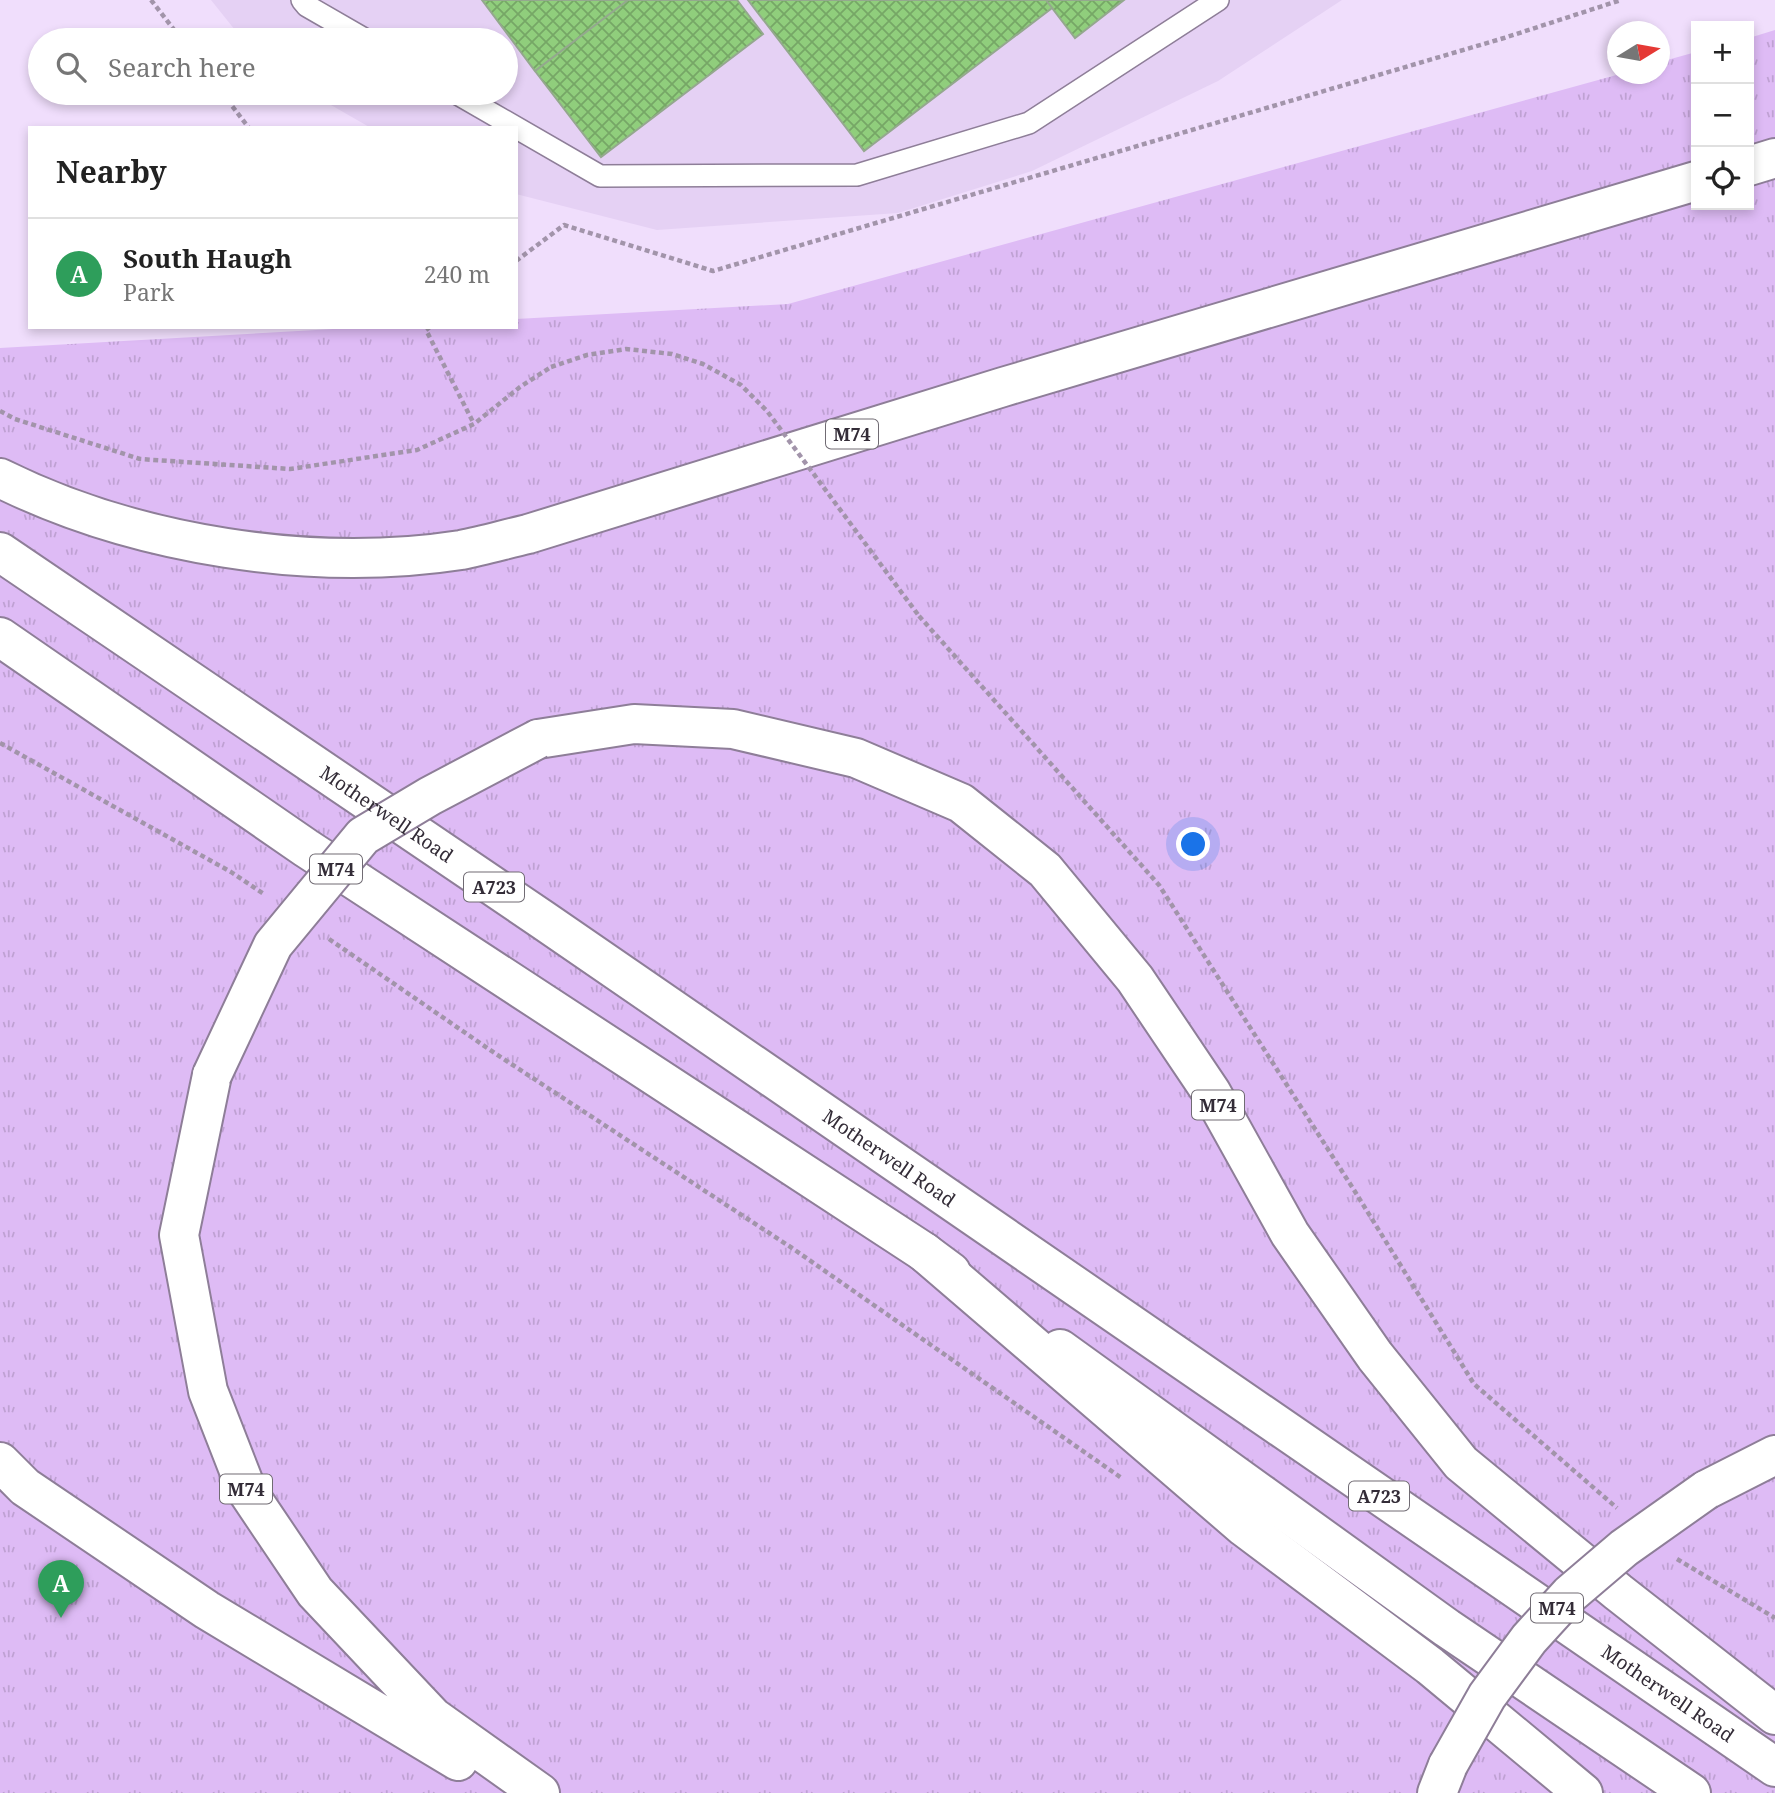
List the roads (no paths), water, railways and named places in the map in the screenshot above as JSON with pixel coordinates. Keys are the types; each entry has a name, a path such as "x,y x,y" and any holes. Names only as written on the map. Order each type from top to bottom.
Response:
{"main road":[{"path":"1754,164 1775,158"},
{"name":"M74","path":"0,478 59,504 115,522 220,547 278,555 348,558 462,550 528,534 1016,383 1691,182"},
{"name":"Motherwell Road","path":"0,552 554,928 1775,1767"},
{"path":"0,638 306,848 924,1252 1447,1628 1691,1793"},
{"name":"M74","path":"540,1793 433,1717 316,1592 247,1492 208,1391 178,1235 212,1075 273,945 363,836 430,796 538,739 634,724 733,729 856,758 961,803 1045,870 1135,979 1211,1091 1290,1234 1376,1356 1461,1463 1618,1592 1775,1715"},
{"path":"924,1252 1244,1527 1430,1666 1583,1793"},
{"name":"M74","path":"1443,1779 1488,1696 1529,1639 1570,1594 1624,1548 1706,1490 1775,1455"},
{"path":"0,1462 25,1487 207,1611 511,1793"}],"lane":[{"path":"302,0 307,6 345,28"},
{"path":"518,129 600,176 857,175 1029,123 1218,0"},
{"path":"477,105 513,126"}],"place":[{"name":"South Haugh","path":"61,1618"}]}
